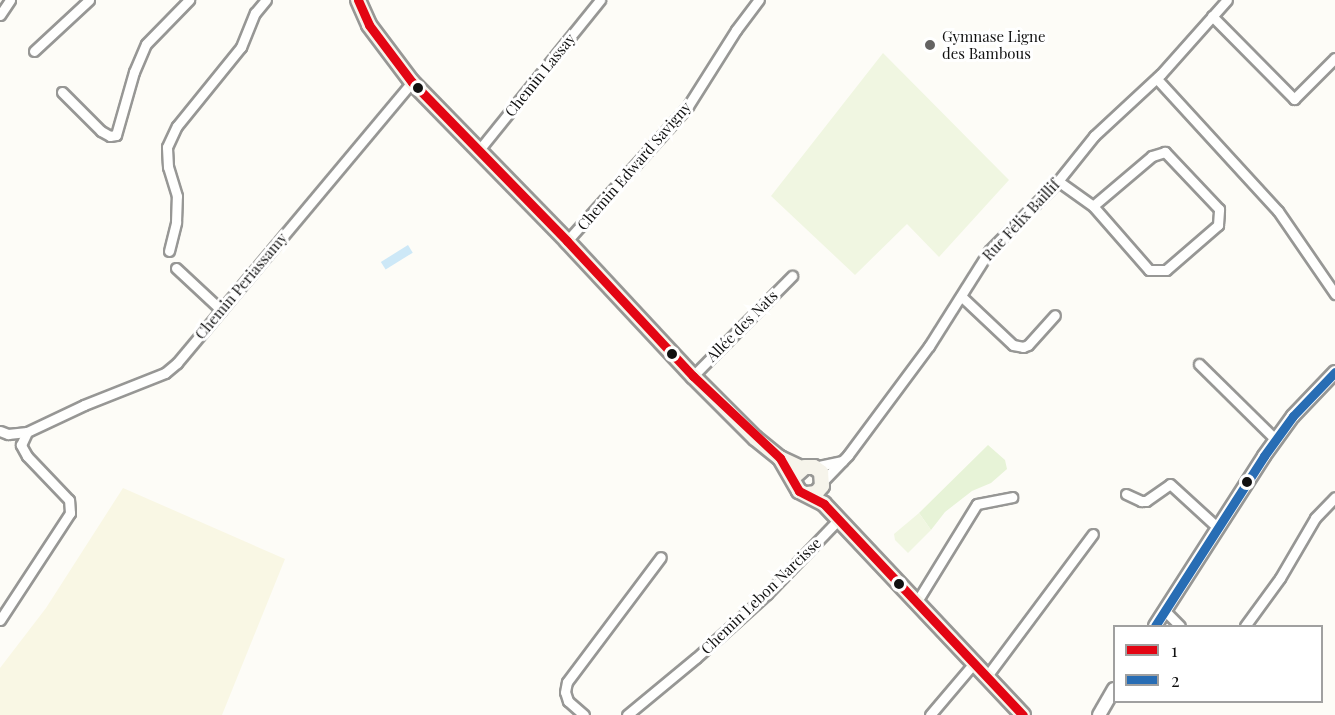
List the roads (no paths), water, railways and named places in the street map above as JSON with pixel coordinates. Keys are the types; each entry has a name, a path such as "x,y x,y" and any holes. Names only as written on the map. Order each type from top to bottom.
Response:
{"main road":[{"path":"358,0 369,25 412,82 567,241 693,376 780,459 799,491 824,504 837,521 975,662 1023,715"},
{"path":"780,459 820,472 824,504"},
{"path":"795,483 796,474 808,468"},
{"path":"807,494 816,493 822,484"}],"street":[{"path":"0,15 10,0"},
{"path":"34,51 89,0"},
{"path":"62,92 101,131 110,136 116,135 134,72 146,44 189,0"},
{"path":"169,251 176,222 177,196 168,167 167,147 177,126 241,47 255,13 266,0"},
{"name":"Chemin Lassay","path":"479,150 600,0"},
{"name":"Chemin Edward Savigny","path":"567,241 688,106 736,30 759,0"},
{"name":"Rue Félix Baillif","path":"822,484 848,455 929,346 989,251 1058,181 1094,136 1157,79 1227,0"},
{"path":"1212,16 1294,99 1335,58"},
{"path":"1157,79 1278,211 1335,294"},
{"name":"Chemin Periassamy","path":"0,430 8,434 27,432 84,405 165,373 221,310 412,82"},
{"path":"1058,181 1093,206 1149,270 1166,270 1218,225 1218,209 1165,152 1152,156 1093,206"},
{"path":"177,268 221,310"},
{"name":"Allée des Nats","path":"693,376 792,276"},
{"path":"961,296 1013,345 1023,347 1028,345 1055,315"},
{"path":"1199,364 1276,440"},
{"path":"1156,625 1276,440 1293,416 1335,372"},
{"path":"0,620 70,513 69,500 27,456 21,445 27,432"},
{"path":"808,468 842,461"},
{"path":"1126,494 1146,501 1170,484 1218,528"},
{"path":"916,603 977,504 1012,497"},
{"path":"1246,625 1280,578 1316,518 1335,497"},
{"name":"Chemin Lebon Narcisse","path":"627,715 696,658 767,594 837,521"},
{"path":"987,676 1093,534"},
{"path":"584,715 568,701 565,692 567,682 661,557"},
{"path":"1165,611 1178,625"},
{"path":"930,715 975,662"},
{"path":"1099,715 1113,691"}],"water":[{"path":"408,245 413,253 386,270 381,262"}],"place":[{"name":"Gymnase Ligne des Bambous","path":"930,45"}]}
